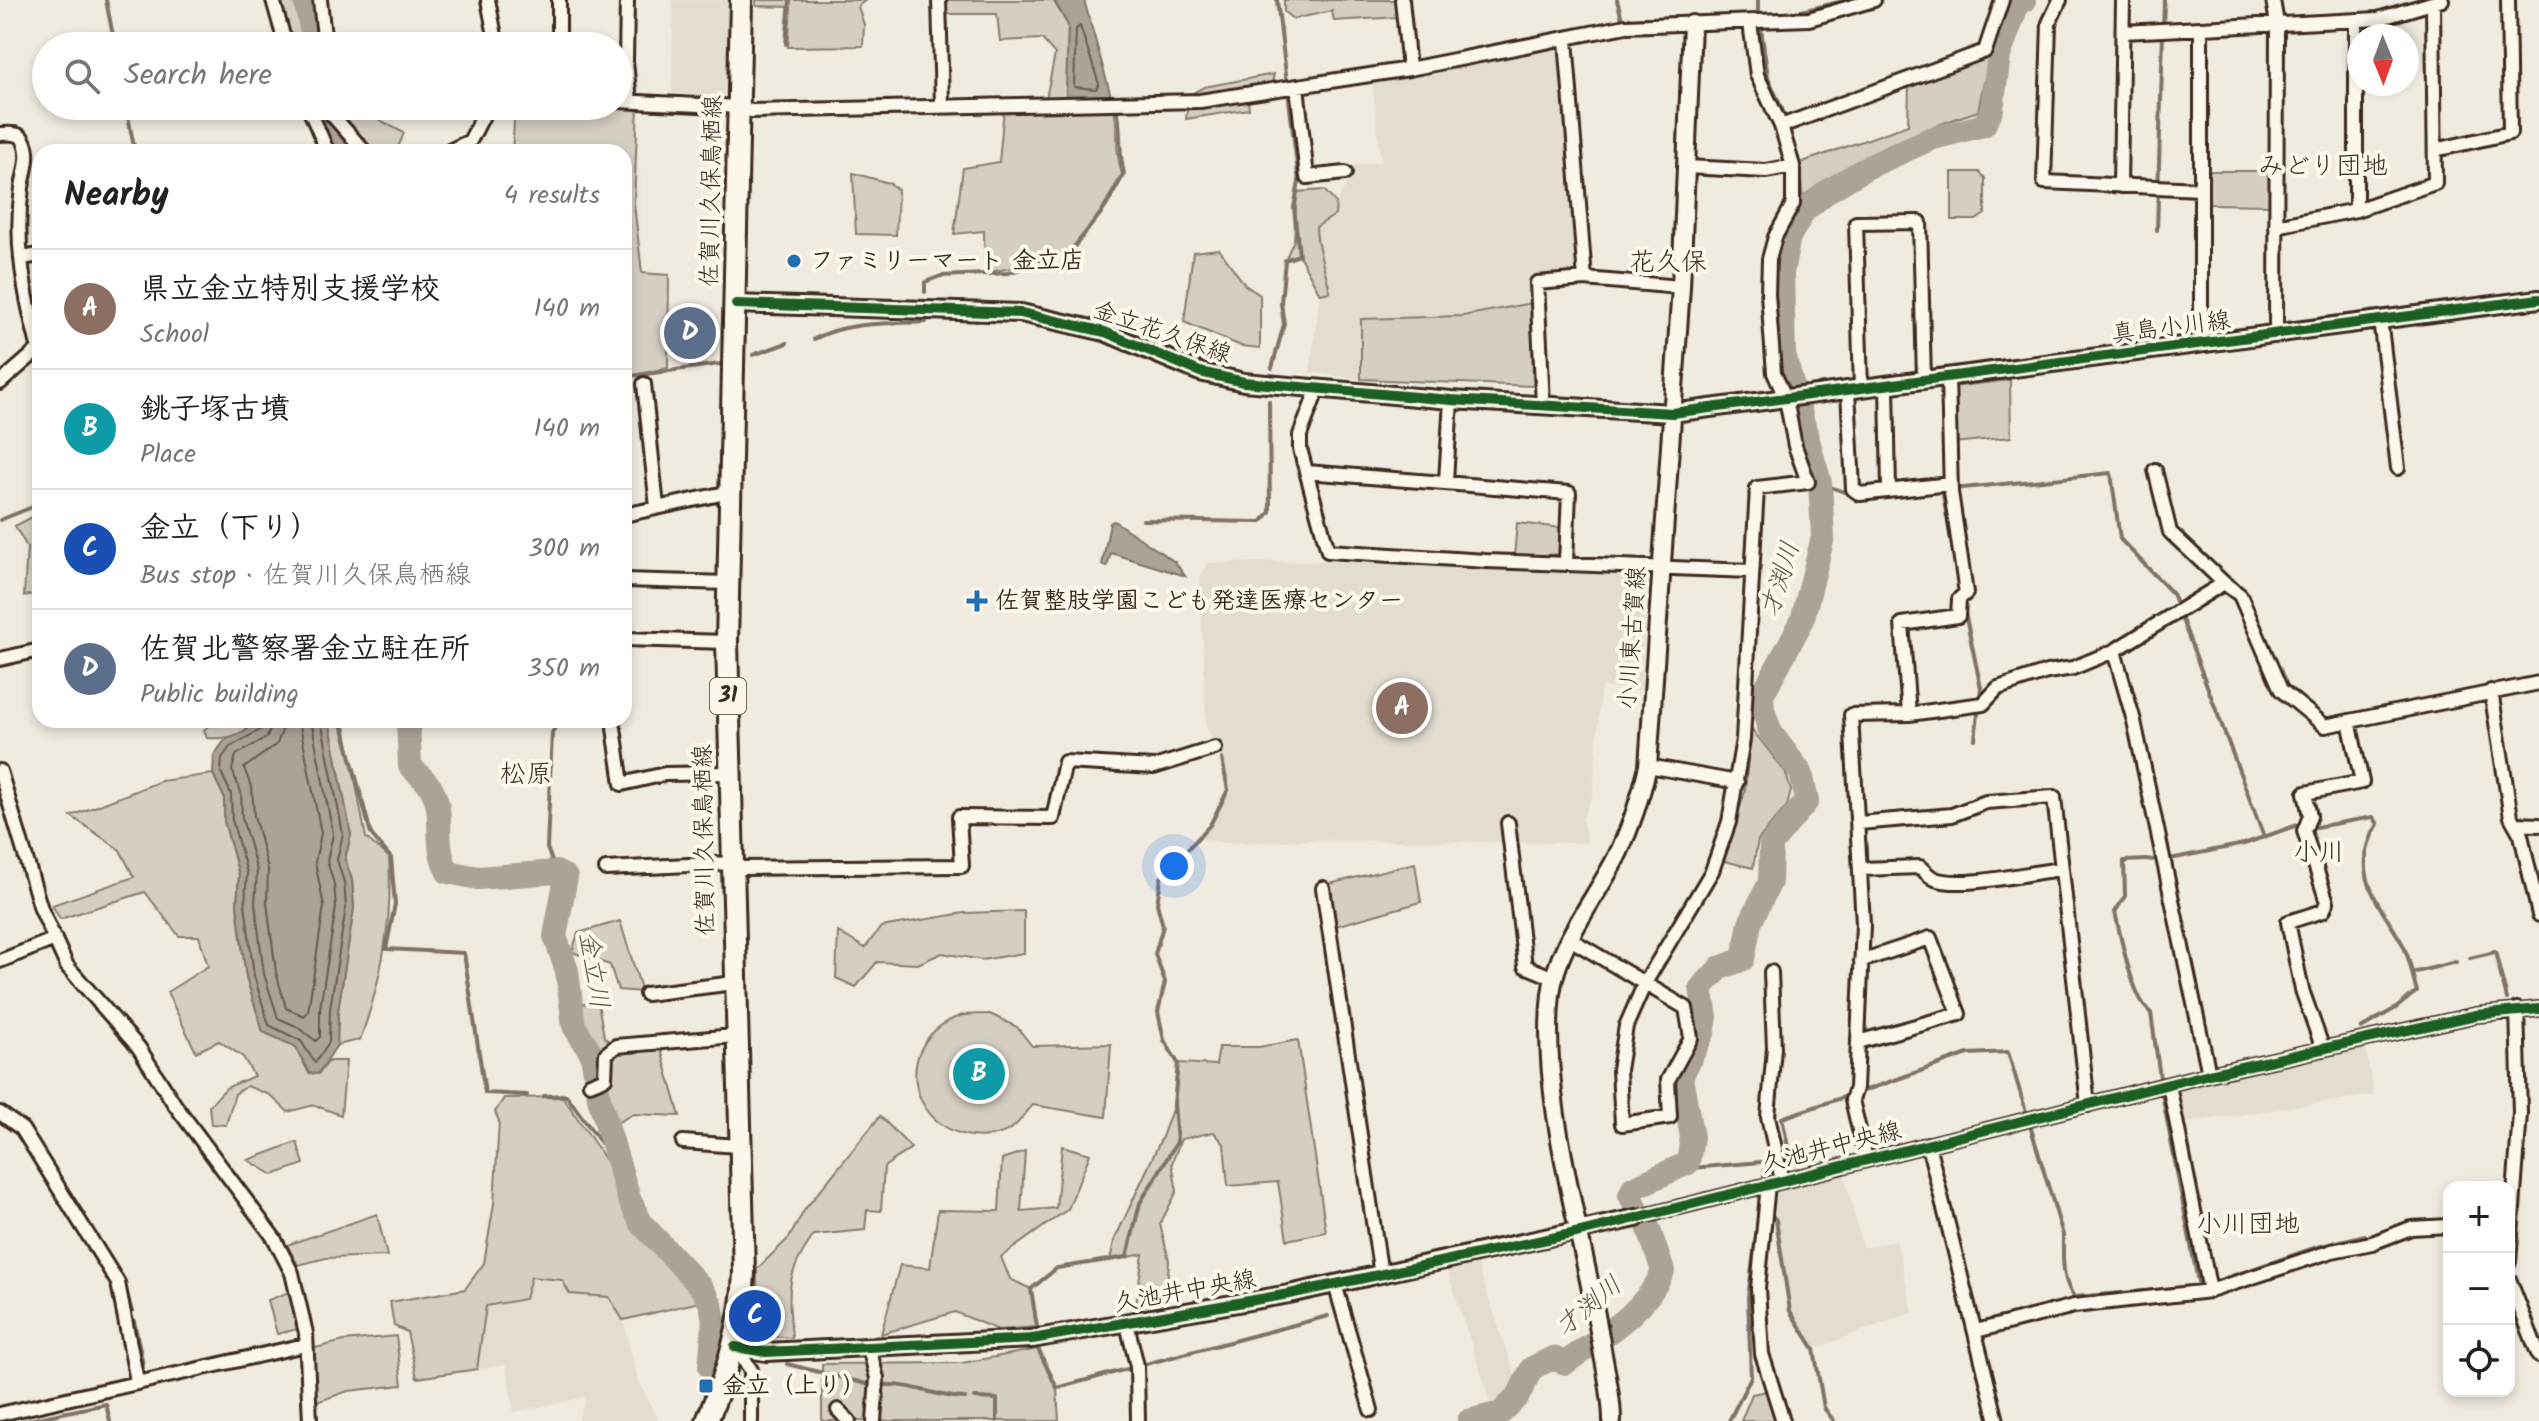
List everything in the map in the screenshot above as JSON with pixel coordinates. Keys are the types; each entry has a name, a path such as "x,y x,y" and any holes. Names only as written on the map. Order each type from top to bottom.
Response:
{"main road":[{"name":"佐賀川久保鳥栖線","path":"707,1421 735,1347 743,1307 744,1273 735,1036 727,642 741,0"}],"street":[{"path":"273,0 282,32"},
{"path":"320,0 323,32"},
{"path":"488,0 494,32"},
{"path":"559,0 559,32"},
{"path":"624,32 627,0"},
{"path":"939,0 942,104"},
{"path":"1402,0 1409,69"},
{"path":"632,101 739,107 751,111 942,104 1045,106 1200,101 1409,69 1626,26 1809,19 1874,0"},
{"path":"1781,126 1985,51 2002,0"},
{"path":"2060,0 2049,23 2044,182 2201,189"},
{"path":"2120,186 2123,0"},
{"path":"2273,0 2277,24 2276,334"},
{"path":"2435,150 2510,133 2508,0"},
{"path":"2123,32 2378,19 2438,1 2435,183 2356,210 2276,226"},
{"path":"2356,20 2356,210"},
{"path":"1570,939 1645,983 1686,1008 1691,1038 1668,1080 1670,1117 1622,1124 1619,1070 1626,1026 1645,983 1712,871 1729,822 1743,739 1757,488 1808,482 1795,446 1786,399 1774,373 1769,259 1775,237 1793,204 1793,166 1781,126 1757,75 1750,23"},
{"name":"小川東古賀線","path":"1612,1421 1598,1325 1550,1060 1549,1025 1554,978 1570,939 1619,852 1640,801 1648,766 1681,287 1692,24"},
{"path":"2201,29 2201,344"},
{"path":"1566,40 1585,279"},
{"path":"1297,86 1307,177 1345,173"},
{"path":"314,120 324,144"},
{"path":"337,120 358,144"},
{"path":"464,144 470,141 481,120"},
{"path":"0,134 17,134 23,139 28,162 22,190 22,284 32,322"},
{"path":"1686,167 1766,171 1793,166"},
{"path":"1924,380 1920,222 1856,223 1853,489 1860,494 1951,488"},
{"path":"22,258 32,256"},
{"path":"1543,405 1537,283 1585,279 1681,287"},
{"name":"真島小川線","path":"1786,399 2539,299"},
{"name":"金立花久保線","path":"736,304 1021,313 1105,332 1200,372 1244,382 1451,400 1672,413"},
{"path":"2380,319 2398,468"},
{"path":"0,383 32,355"},
{"path":"1909,714 1902,624 1958,616 1962,596 1951,488 1948,377"},
{"path":"644,384 657,507"},
{"path":"1887,385 1889,490"},
{"path":"1318,388 1300,435 1300,449 1328,551 1486,561 1751,571"},
{"path":"1672,413 1786,399"},
{"path":"1446,481 1451,400"},
{"path":"2155,470 2170,532 2240,595 2281,690 2325,726 2539,683"},
{"path":"1307,472 1569,493 1566,562"},
{"path":"632,513 730,492"},
{"path":"632,580 728,583"},
{"path":"1866,1159 1854,1094 1861,961 1861,869 1851,715 1909,714 1979,706 1998,688 2047,672 2073,668 2114,651 2224,583"},
{"path":"632,639 727,642"},
{"path":"2114,651 2134,721 2209,1074"},
{"path":"0,659 32,652"},
{"path":"2491,691 2511,817 2521,835 2539,915"},
{"path":"2323,1049 2302,990 2288,922 2323,911 2327,902 2304,831 2310,816 2305,793 2362,782 2349,721"},
{"path":"614,728 622,784 665,774 730,773"},
{"path":"606,869 731,865 962,866 959,817 1053,818 1065,762 1154,767 1215,748"},
{"path":"1648,766 1737,782"},
{"path":"0,771 41,909 67,966 139,1048 175,1105 274,1238 292,1273 304,1321 310,1421"},
{"path":"1859,823 1952,815 1986,802 2054,797 2088,1105"},
{"path":"1508,823 1525,966 1554,978"},
{"path":"2515,824 2539,825"},
{"path":"1861,869 1920,867 1934,879 1993,881 2009,874 2062,869"},
{"path":"1323,888 1381,1275"},
{"path":"1858,1042 1959,1014 1930,938 1861,961"},
{"path":"0,961 55,939"},
{"path":"1771,972 1774,1048 1768,1117 1782,1180"},
{"path":"646,994 734,983"},
{"path":"2514,1181 2520,1113 2517,1009"},
{"name":"久池井中央線","path":"735,1347 766,1352 1032,1339 1127,1324 1381,1275 1580,1232 2209,1074 2517,1009 2539,1009"},
{"path":"590,1084 605,1078 606,1054 616,1046 735,1036"},
{"path":"2164,1086 2209,1285"},
{"path":"0,1113 22,1129 118,1283 137,1381"},
{"path":"683,1142 738,1146"},
{"path":"1928,1144 1997,1421"},
{"path":"1768,1184 1758,1288 1762,1354 1783,1421"},
{"path":"1976,1331 2074,1306 2209,1285 2372,1243 2411,1228 2443,1226"},
{"path":"1335,1284 1371,1410"},
{"path":"2515,1293 2538,1349"},
{"path":"1127,1324 1137,1366 1138,1421"},
{"path":"0,1414 305,1345"},
{"path":"735,1347 751,1370 751,1421"},
{"path":"869,1348 877,1378 874,1421"},
{"path":"838,1410 849,1421"}],"shaded area":[{"path":"276,0 301,0 307,32 286,32"},
{"path":"673,0 730,0 728,96 672,94"},
{"path":"756,0 866,0 858,6 864,25 863,46 788,47 791,7 756,6"},
{"path":"944,0 1053,0 1068,25 1066,99 1046,99 1055,54 1042,39 1000,41 997,14 944,14"},
{"path":"1284,0 1397,0 1399,17 1334,21 1332,11 1293,19 1284,12"},
{"path":"1554,49 1563,54 1578,268 1571,274 1530,275 1532,303 1463,316 1362,319 1361,379 1310,372 1320,294 1329,292 1325,264 1316,244 1316,226 1335,215 1336,203 1349,179 1350,166 1381,162 1372,82"},
{"path":"1990,53 1978,111 1884,148 1840,171 1798,200 1797,164 1908,125 1909,83"},
{"path":"1274,74 1271,87 1247,92 1249,109 1186,119 1189,95 1204,87"},
{"path":"632,105 638,105 634,204 642,273 669,275 668,368 632,375 632,144 513,144 514,120 632,120"},
{"path":"1004,108 1114,108 1122,174 1092,224 1071,248 1017,267 985,272 984,231 954,234 963,168 999,162"},
{"path":"344,120 380,120 404,133 399,144 367,144"},
{"path":"2207,171 2271,171 2270,205 2206,204"},
{"path":"1952,172 1979,172 1985,178 1985,214 1976,220 1952,220"},
{"path":"853,173 889,183 898,190 896,235 856,234"},
{"path":"1324,190 1336,203 1335,215 1316,227 1330,292 1320,294 1299,255 1285,260 1294,240 1297,192"},
{"path":"1219,249 1245,285 1260,295 1260,348 1241,346 1184,322 1193,252"},
{"path":"1532,303 1533,386 1361,379 1361,319 1463,316"},
{"path":"2010,380 2011,437 1954,443 1952,387"},
{"path":"32,517 32,594 24,596 27,547 15,526"},
{"path":"1517,523 1563,528 1562,554 1514,557"},
{"path":"1326,561 1646,572 1641,690 1601,687 1593,794 1582,820 1588,843 1317,840 1224,843 1198,838 1210,825 1228,790 1222,759 1206,726 1200,576 1208,563"},
{"path":"248,728 222,738 207,738 204,730"},
{"path":"331,728 345,728 366,838 389,857 390,881 384,950 368,1018 360,1040 337,1045 338,1011 354,908 352,880 345,859 351,835"},
{"path":"1751,728 1786,773 1791,791 1787,806 1758,840 1753,868 1724,861 1745,791"},
{"path":"213,774 224,797 224,821 239,875 237,905 246,977 263,1031 296,1047 309,1073 318,1074 329,1061 346,1061 341,1115 314,1105 288,1112 270,1095 247,1086 235,1094 226,1125 211,1124 209,1106 226,1088 254,1076 243,1057 219,1041 196,1052 167,992 208,966 199,936 179,936 145,892 60,919 52,905 134,877 120,850 71,816 161,781"},
{"path":"1415,863 1421,902 1332,927 1325,885"},
{"path":"1024,911 1024,953 982,960 942,953 918,964 877,962 856,987 836,978 838,932 865,948 881,927 964,913"},
{"path":"620,921 642,992 618,990 610,965 572,952 578,933"},
{"path":"598,1003 604,1037 617,1048 660,1046 680,1116 633,1114 615,1124 607,1101 599,1054 582,1028 577,1004"},
{"path":"990,1014 1017,1027 1032,1046 1111,1044 1106,1117 1033,1105 1008,1131 981,1137 949,1129 932,1116 921,1099 916,1080 917,1061 924,1043 939,1027 960,1016"},
{"path":"1298,1040 1326,1232 1287,1240 1278,1182 1228,1186 1224,1144 1214,1132 1181,1139 1172,1163 1177,1191 1160,1224 1169,1260 1166,1306 1135,1311 1143,1254 1110,1261 1114,1241 1174,1104 1178,1063 1216,1065 1219,1047 1259,1047"},
{"path":"2365,1044 2374,1095 2183,1123 2175,1092"},
{"path":"563,1097 618,1178 636,1224 704,1301 623,1320 609,1297 570,1294 562,1280 531,1277 525,1299 486,1306 477,1369 417,1378 407,1332 394,1326 390,1302 465,1289 484,1263 494,1204 499,1121 495,1112 504,1098"},
{"path":"880,1116 911,1148 884,1167 881,1211 867,1210 865,1230 814,1235 793,1273 790,1295 792,1338 770,1336 757,1325 757,1269 789,1238 805,1209"},
{"path":"297,1142 304,1164 273,1175 248,1160"},
{"path":"1062,1146 1090,1154 1068,1209 1001,1257 1010,1279 1031,1289 1037,1327 998,1330 955,1312 881,1334 900,1265 930,1268 938,1210 999,1211 1002,1159 1025,1151 1021,1211 1056,1208"},
{"path":"1844,1173 1863,1248 1896,1240 1913,1312 1814,1349 1790,1311 1776,1220 1775,1188"},
{"path":"377,1214 387,1256 326,1258 298,1265 287,1245"},
{"path":"1477,1263 1519,1388 1501,1408 1493,1410 1447,1270"},
{"path":"531,1277 562,1280 570,1294 609,1297 623,1320 638,1380 659,1421 578,1421 586,1397 514,1412 506,1365 477,1369 482,1322 486,1306 525,1299"},
{"path":"289,1292 298,1329 277,1334 268,1300"},
{"path":"396,1336 402,1385 348,1391 317,1402 311,1349 344,1341"},
{"path":"1038,1349 1057,1388 1059,1421 822,1421 822,1364 962,1363"},
{"path":"1767,1391 1779,1421 1741,1421 1752,1394"}],"water":[{"path":"1054,0 1084,0 1111,96 1066,99 1068,25"},
{"path":"1114,521 1175,562 1185,576 1111,553 1107,567 1102,565 1110,523"},
{"path":"249,728 331,728 351,835 345,859 352,880 354,908 338,1011 337,1045 318,1074 309,1073 296,1047 263,1032 246,977 237,905 239,875 224,821 224,797 213,774 214,755 225,740"}],"waterway":[{"path":"106,0 112,32"},
{"name":"金立川","path":"305,0 312,32"},
{"path":"786,44 790,0"},
{"path":"1272,368 1284,324 1281,303 1285,260 1299,255 1294,208 1299,182 1277,0"},
{"path":"1617,0 1622,19 1727,16"},
{"path":"1758,0 1758,15 1797,12 1848,0"},
{"name":"才渕川","path":"1636,1207 1630,1195 1633,1188 1688,1163 1692,1137 1681,1077 1703,1033 1706,1017 1701,988 1720,968 1743,959 1750,923 1770,882 1771,844 1807,801 1801,773 1771,733 1763,710 1762,695 1802,621 1823,537 1820,483 1784,355 1782,272 1789,237 1804,211 1828,191 1866,168 1930,139 1984,125 1992,109 1999,56 2018,3 2025,0"},
{"path":"2157,230 2164,0"},
{"path":"1761,29 1768,77 1784,114"},
{"path":"925,292 925,282 941,276 1008,273 1070,252 1105,208 1124,174 1117,108"},
{"path":"129,120 133,144"},
{"name":"金立川","path":"327,120 346,144"},
{"path":"1790,132 1799,162 1801,195"},
{"path":"814,339 855,326 926,322"},
{"path":"753,355 787,343"},
{"path":"632,376 720,364"},
{"path":"1143,520 1261,522 1270,512 1269,401"},
{"path":"1953,489 2111,473 2120,539 2172,593 2264,837"},
{"path":"1820,483 1857,497"},
{"path":"1942,490 1959,584"},
{"path":"0,520 32,507"},
{"path":"1964,608 1981,688 1975,739"},
{"path":"343,728 371,834 391,858 395,904 386,949 464,953 485,1093 527,1095"},
{"name":"金立川","path":"408,728 410,766 428,783 436,799 441,850 448,872 478,878 556,872 566,877 555,936 567,971 574,1026 592,1054 599,1098 629,1199 642,1224 700,1286 711,1304 714,1322 710,1367"},
{"path":"555,728 547,848 556,872"},
{"path":"1037,1327 1031,1289 1057,1268 1127,1257 1140,1203 1177,1142 1174,1104 1178,1063 1164,1040 1158,1012 1165,982 1155,954 1163,926 1157,904 1161,878 1210,825 1228,790 1222,759"},
{"path":"2202,1286 2199,1287 2163,1099 2151,1013 2138,995 2133,981 2115,912 2125,896 2124,861 2170,859 2244,844 2303,823 2316,827 2373,817 2378,824 2369,841 2366,872 2376,900 2405,948 2417,991 2396,1008 2361,1028"},
{"path":"2470,958 2495,952 2507,999"},
{"path":"2412,973 2456,962"},
{"path":"1858,1093 1968,1054 2008,1052 2063,1235 2065,1275 2074,1297 2181,1288"},
{"path":"544,1096 566,1095 609,1154 624,1183"},
{"path":"1688,1163 1692,1168 1784,1160 1790,1156 1782,1118 1850,1095"},
{"path":"1764,1176 1766,1162"},
{"path":"1729,1421 1751,1377 1748,1298 1759,1213"},
{"path":"1770,1213 1776,1220 1790,1311 1814,1349 1824,1408 1834,1421"},
{"name":"才渕川","path":"1469,1421 1501,1413 1518,1396 1532,1368 1553,1358 1565,1363 1634,1312 1663,1271 1647,1224"},
{"path":"2211,1283 2317,1247 2365,1235"},
{"path":"124,1283 132,1312"},
{"path":"1142,1365 1328,1316"},
{"path":"134,1321 143,1365"},
{"path":"1038,1349 1057,1388 1131,1368"},
{"path":"787,1364 871,1385"},
{"path":"710,1367 710,1391"},
{"path":"880,1385 903,1386 965,1398"},
{"path":"975,1398 997,1399 997,1421"},
{"path":"24,1421 106,1404 110,1421"}],"cycle path":[{"path":"736,304 1021,313 1105,332 1200,372 1244,382 1451,400 1672,413 2539,299"},
{"path":"735,1347 766,1352 1032,1339 1289,1294 1580,1232 2209,1074 2476,1015 2539,1009"}],"place":[{"name":"ファミリーマート 金立店","path":"794,261"},
{"name":"佐賀北警察署金立駐在所","path":"690,333"},
{"name":"佐賀整肢学園こども発達医療センター","path":"977,601"},
{"name":"県立金立特別支援学校","path":"1402,708"},
{"name":"銚子塚古墳","path":"979,1074"},
{"name":"金立（下り）","path":"755,1316"},
{"name":"金立（上り）","path":"706,1386"}],"district":[{"name":"みどり団地","path":"2323,167"},
{"name":"花久保","path":"1668,263"},
{"name":"松原","path":"526,775"},
{"name":"小川","path":"2319,853"},
{"name":"小川団地","path":"2248,1225"}]}
